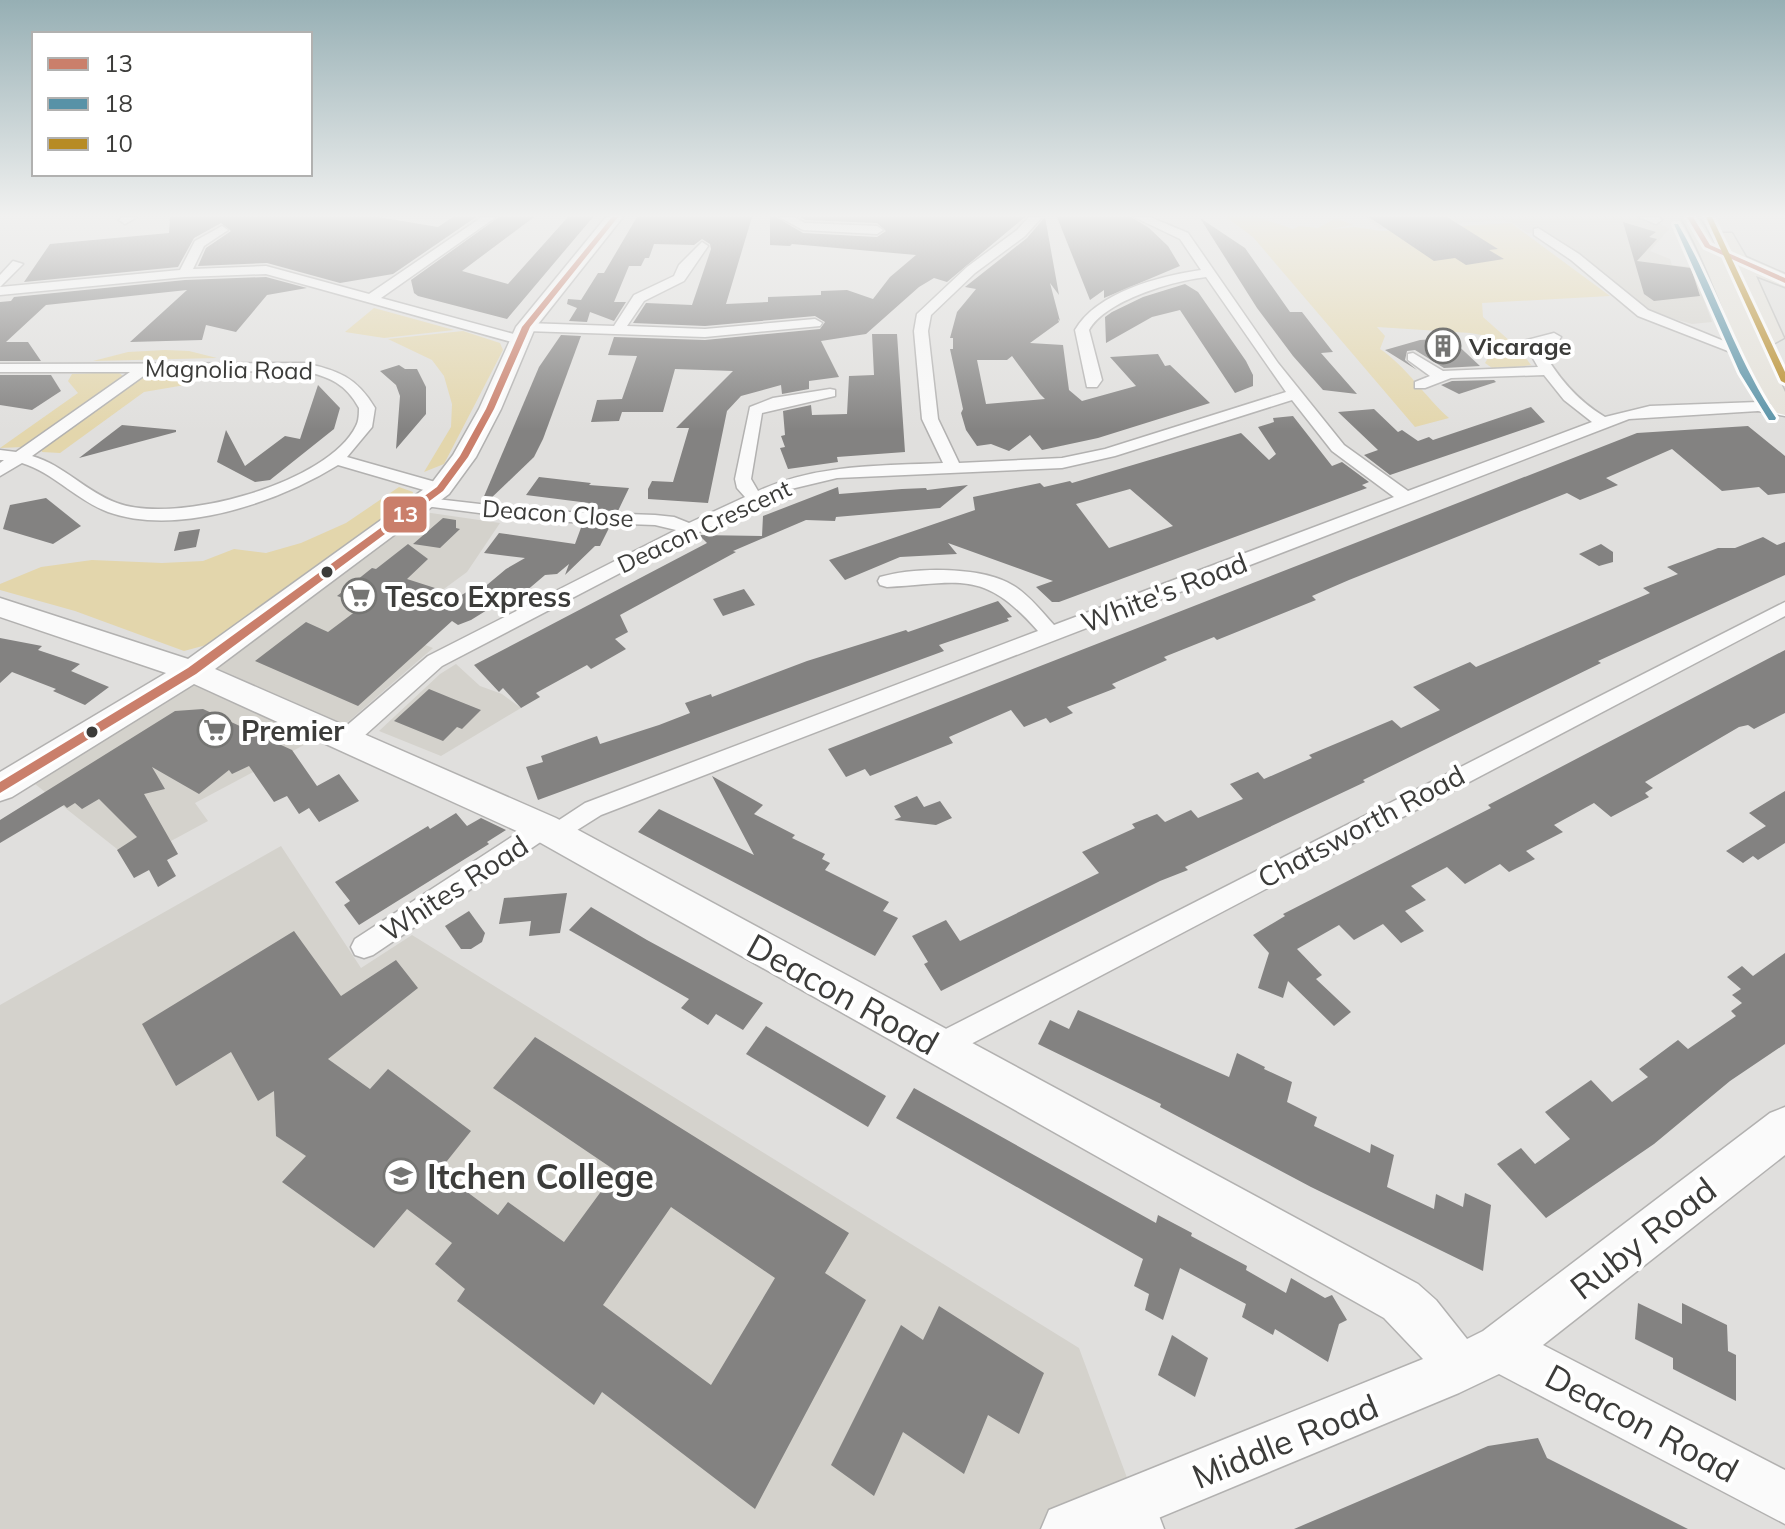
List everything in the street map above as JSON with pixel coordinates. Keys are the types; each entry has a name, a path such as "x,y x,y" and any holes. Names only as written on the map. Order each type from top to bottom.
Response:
{"main road":[{"path":"1726,288 1770,388 1785,411"},
{"path":"1752,288 1785,367"}],"street":[{"path":"0,291 27,288"},
{"path":"335,288 523,333 618,330 705,333 815,323"},
{"path":"372,298 386,288"},
{"path":"0,788 192,671 433,495 464,457 490,409 523,333 558,288"},
{"path":"618,330 639,298 658,288"},
{"path":"951,288 925,313 922,322 930,419 954,470"},
{"path":"1092,384 1095,380 1083,324 1091,315 1151,288"},
{"path":"1219,288 1294,394 1346,457 1407,498"},
{"path":"1613,288 1643,313 1756,357"},
{"path":"1690,331 1742,326"},
{"path":"1554,337 1530,341 1545,371 1578,409 1603,422"},
{"path":"1413,357 1440,376"},
{"path":"0,471 146,367"},
{"name":"Magnolia Road","path":"0,368 304,367 349,380 367,408 364,427 336,459 308,478 262,497 223,507 153,514 111,508 48,466 22,456"},
{"path":"1420,385 1440,376 1545,371"},
{"path":"755,497 745,488 743,479 755,410 773,403 830,393"},
{"name":"Deacon Crescent","path":"346,739 435,661 689,530 785,485 837,473 1035,466 1090,458 1294,394"},
{"name":"White's Road","path":"550,831 593,809 1603,422 1637,411 1732,409 1783,419 1785,411"},
{"path":"0,455 22,456"},
{"path":"336,459 433,495"},
{"name":"Deacon Close","path":"433,495 541,516 665,521 689,530"},
{"path":"887,581 970,579 997,584 1015,597 1052,635"},
{"name":"Deacon Road","path":"0,607 192,671 550,831 1401,1301 1419,1317 1480,1358 1785,1498"},
{"name":"Chatsworth Road","path":"938,1047 1785,608"},
{"name":"Whites Road","path":"364,947 550,831"},
{"name":"Ruby Road","path":"1480,1358 1569,1296 1785,1128"},
{"name":"Middle Road","path":"1068,1529 1141,1516 1480,1358"}],"shaded area":[{"path":"1297,288 1600,288 1610,296 1482,303 1483,317 1520,350 1531,365 1495,370 1485,363 1491,353 1502,349 1487,336 1377,327 1385,336 1380,349 1449,418 1415,427"},
{"path":"1622,288 1700,288 1712,322 1692,324 1653,313"},
{"path":"374,308 454,330 384,338 345,332"},
{"path":"463,331 500,343 503,350 444,464 424,472 451,427 452,404 444,376 432,360 388,339"},
{"path":"189,351 217,358 93,361 128,352"},
{"path":"118,372 124,377 31,443 23,447 0,448 78,393 68,381 72,374"},
{"path":"207,373 191,384 144,392 60,453 42,452 41,447 143,375"},
{"path":"399,487 413,492 412,498 210,644 184,651 75,611 0,590 0,584 41,567 92,560 203,561 234,549 266,553 301,543 346,523"},
{"path":"424,512 500,523 467,572 388,630 433,648 349,721 195,803 208,821 171,841 178,854 134,878 117,849 35,784 182,690"},
{"path":"456,664 480,686 502,694 521,708 441,756 379,731 440,674"},
{"name":"Itchen College","path":"281,846 361,968 412,935 1079,1348 1136,1502 1068,1529 0,1529 0,1005"}],"building":[{"path":"101,288 305,288 267,295 236,332 206,325 202,340 130,342 187,290 46,305 6,342 28,342 41,361 0,361 0,302 11,301 14,297"},
{"path":"413,288 533,288 507,319 414,293"},
{"path":"588,288 620,288 614,302 626,302 614,321 590,312 587,322 569,321 577,308 567,304 568,299 581,300"},
{"path":"698,288 731,288 726,304 768,302 768,297 821,295 821,291 847,290 873,299 881,288 917,288 866,334 821,341 839,377 809,381 809,389 782,394 781,385 741,396 727,411 708,503 648,499 652,481 673,482 689,428 676,428 733,371 675,369 663,412 622,412 619,421 591,422 597,400 622,399 637,356 608,355 614,337 705,340 820,329 825,322 815,316 705,326 633,323 646,303 692,305"},
{"path":"972,288 1051,288 1060,321 1058,319 1059,322 1030,343 1063,345 1069,390 1082,401 1136,386 1110,357 1158,354 1165,366 1170,365 1210,403 1098,438 1042,450 1030,435 1009,451 991,444 977,446 966,430 961,413 963,409 950,349 953,349 953,338 950,338 957,312 976,289","holes":["1012,356 1045,399 986,404 977,360 1007,360"]},
{"path":"1085,288 1127,288 1104,298 1104,290 1090,300"},
{"path":"1171,288 1192,288 1198,292 1246,361 1253,375 1253,386 1235,393 1180,310 1152,317 1106,343 1105,317 1143,297"},
{"path":"1245,288 1273,288 1290,312 1302,312 1333,352 1321,353 1357,394 1323,390"},
{"path":"1642,288 1698,288 1700,296 1654,301 1644,294"},
{"path":"872,334 897,334 905,452 837,457 838,462 788,469 780,448 785,447 781,436 785,435 783,411 811,405 812,415 847,414 849,376 874,375"},
{"path":"561,335 581,336 543,439 534,457 487,502 482,501 539,367"},
{"path":"1450,338 1480,366 1444,368 1415,350 1407,351 1405,360 1417,370 1385,350 1420,340"},
{"path":"399,365 405,369 417,369 426,387 426,414 396,449 400,396 396,385 380,371"},
{"path":"0,375 51,375 61,391 32,410 0,405"},
{"path":"1452,381 1496,382 1459,394 1441,385"},
{"path":"318,385 340,408 334,429 270,480 255,482 217,462 226,430 245,466 285,436 300,439"},
{"path":"1531,407 1545,422 1390,475 1364,455 1378,450 1338,412 1374,409 1398,432 1402,430 1418,441 1429,437 1433,440"},
{"path":"1293,416 1332,466 1342,462 1369,482 1362,485 1367,488 1059,602 1052,602 1036,587 1053,581 948,543 957,554 900,557 845,580 829,560 975,510 973,497 1040,483 1044,487 1072,483 1241,433 1269,460 1276,454 1258,427 1274,422 1273,418","holes":["1130,489 1173,526 1109,548 1076,504"]},
{"path":"122,425 176,430 176,432 79,458"},
{"path":"1748,426 1785,456 1785,493 1768,495 1759,487 1722,491 1672,449 1606,478 1618,485 1580,500 1567,493 1312,596 1316,600 1217,640 1214,637 1164,657 1167,660 1112,684 1116,688 1067,707 1073,713 1050,723 1046,718 1024,727 1011,710 949,737 953,743 870,776 865,769 846,777 828,749 1637,433"},
{"path":"539,477 629,488 618,511 587,510 589,503 526,495"},
{"path":"968,485 940,508 836,517 835,521 806,520 733,551 736,552 620,615 628,632 615,639 626,649 591,669 587,665 536,693 540,697 521,708 503,688 499,692 474,665 707,543 699,535 762,536 763,516 838,487 839,494"},
{"path":"46,498 81,526 53,544 3,529 10,505"},
{"path":"443,518 456,520 456,528 460,529 440,548 413,544"},
{"path":"582,525 610,526 600,546 595,546 565,575 569,564 557,574 545,575 525,592 519,590 471,620 458,625 452,621 358,706 255,661 306,622 328,632 364,605 337,596 408,544 428,559 407,579 460,596 470,590 475,595 506,569 525,558 484,553 499,533 575,544"},
{"path":"200,529 196,547 174,551 179,532"},
{"path":"1763,537 1777,545 1785,542 1785,575 1598,661 1601,663 1363,780 1365,782 1185,867 1188,870 1160,881 941,991 924,964 928,962 912,936 946,920 960,941 1099,873 1082,852 1135,828 1132,824 1157,814 1165,822 1191,810 1198,818 1243,799 1230,784 1258,772 1264,779 1312,758 1309,755 1392,720 1401,728 1440,710 1413,687 1470,662 1476,667 1650,593 1643,588 1678,574 1667,567 1718,548 1735,548"},
{"path":"1601,544 1613,552 1613,562 1599,566 1579,554"},
{"path":"744,589 755,605 723,616 713,599"},
{"path":"998,601 1012,617 1007,618 1009,621 939,645 944,651 538,800 526,767 543,762 541,756 597,736 600,744 659,725 690,713 685,703 711,694 712,697 807,661 906,630 908,632"},
{"path":"0,638 42,646 38,650 80,664 71,671 109,687 85,705 53,691 56,689 12,672 0,683"},
{"path":"1785,650 1785,713 1754,729 1748,725 1739,727 1645,782 1653,788 1645,793 1649,797 1611,817 1594,803 1554,825 1563,832 1526,851 1535,859 1509,872 1500,864 1465,884 1447,867 1411,886 1426,900 1405,911 1424,931 1401,943 1383,924 1354,940 1339,925 1297,949 1322,975 1316,979 1351,1012 1334,1026 1288,981 1283,998 1258,988 1269,953 1253,935 1285,916 1283,914 1491,808 1488,805"},
{"path":"429,689 481,710 462,729 457,727 443,741 394,721"},
{"path":"203,709 292,750 317,786 339,774 359,801 319,822 309,808 299,814 287,796 274,802 249,766 232,774 229,770 199,794 152,767 165,789 144,794 178,854 167,860 176,876 158,887 149,870 134,878 117,850 137,837 99,799 82,809 75,803 67,808 64,805 0,843 0,820 175,711"},
{"path":"712,776 763,805 754,814 825,854 822,859 830,863 825,870 889,902 883,911 898,918 875,956 638,832 659,809 754,855"},
{"path":"1785,791 1785,843 1758,860 1753,856 1743,863 1726,851 1766,826 1749,813"},
{"path":"917,796 924,807 940,801 952,818 936,825 894,820 901,817 894,806"},
{"path":"456,813 467,826 481,818 506,830 487,842 489,844 359,925 344,905 350,901 335,882 428,826 430,829"},
{"path":"567,893 560,933 529,936 531,921 499,924 504,898"},
{"path":"591,907 763,1003 743,1030 716,1014 708,1025 681,1008 689,999 569,930"},
{"path":"469,911 485,933 482,942 471,949 461,949 445,926"},
{"path":"294,931 341,996 396,960 418,988 328,1059 370,1089 388,1069 471,1131 439,1171 498,1215 508,1202 564,1242 616,1171 493,1088 535,1037 849,1233 825,1273 866,1300 755,1509 602,1392 594,1405 457,1301 465,1289 435,1264 452,1243 407,1209 374,1248 282,1182 306,1156 276,1136 274,1091 258,1101 231,1052 176,1086 142,1024","holes":["671,1207 775,1278 711,1385 603,1305"]},
{"path":"1785,953 1785,1044 1730,1081 1654,1144 1546,1218 1497,1164 1521,1148 1535,1164 1570,1139 1545,1112 1591,1080 1612,1102 1648,1077 1639,1069 1678,1040 1688,1049 1736,1016 1731,1011 1742,1003 1732,995 1741,989 1727,977 1742,966 1753,976"},
{"path":"1078,1010 1229,1077 1237,1053 1292,1082 1287,1102 1317,1117 1314,1126 1370,1153 1371,1144 1394,1155 1387,1187 1434,1209 1436,1194 1463,1207 1465,1193 1491,1205 1483,1271 1311,1187 1160,1107 1161,1104 1038,1044 1050,1020 1069,1029"},
{"path":"766,1026 886,1096 868,1127 746,1054"},
{"path":"914,1088 1156,1223 1158,1215 1192,1233 1191,1236 1247,1266 1246,1270 1286,1293 1291,1278 1325,1298 1332,1295 1347,1320 1339,1324 1328,1362 1275,1329 1273,1335 1242,1317 1246,1304 1180,1268 1163,1320 1145,1310 1149,1294 1134,1286 1143,1259 896,1118"},
{"path":"1638,1303 1682,1324 1682,1303 1727,1325 1728,1351 1736,1355 1736,1401 1673,1369 1673,1358 1635,1339"},
{"path":"939,1306 1044,1373 1019,1434 988,1415 964,1474 903,1432 874,1496 831,1465 901,1325 923,1340"},
{"path":"1172,1335 1208,1358 1195,1397 1158,1375"},
{"path":"1538,1438 1547,1458 1688,1529 1294,1529 1488,1446"}],"transit line":[{"name":"13","path":"0,788 192,671 440,489 464,457 490,409 526,327 557,288"},
{"name":"18","path":"1707,288 1744,373 1772,418"},
{"name":"10","path":"1742,288 1785,381"}],"place":[{"name":"Vicarage","path":"1443,346"},
{"name":"Tesco Express","path":"359,596"},
{"name":"Premier","path":"215,730"},
{"name":"Itchen College","path":"401,1176"}]}
